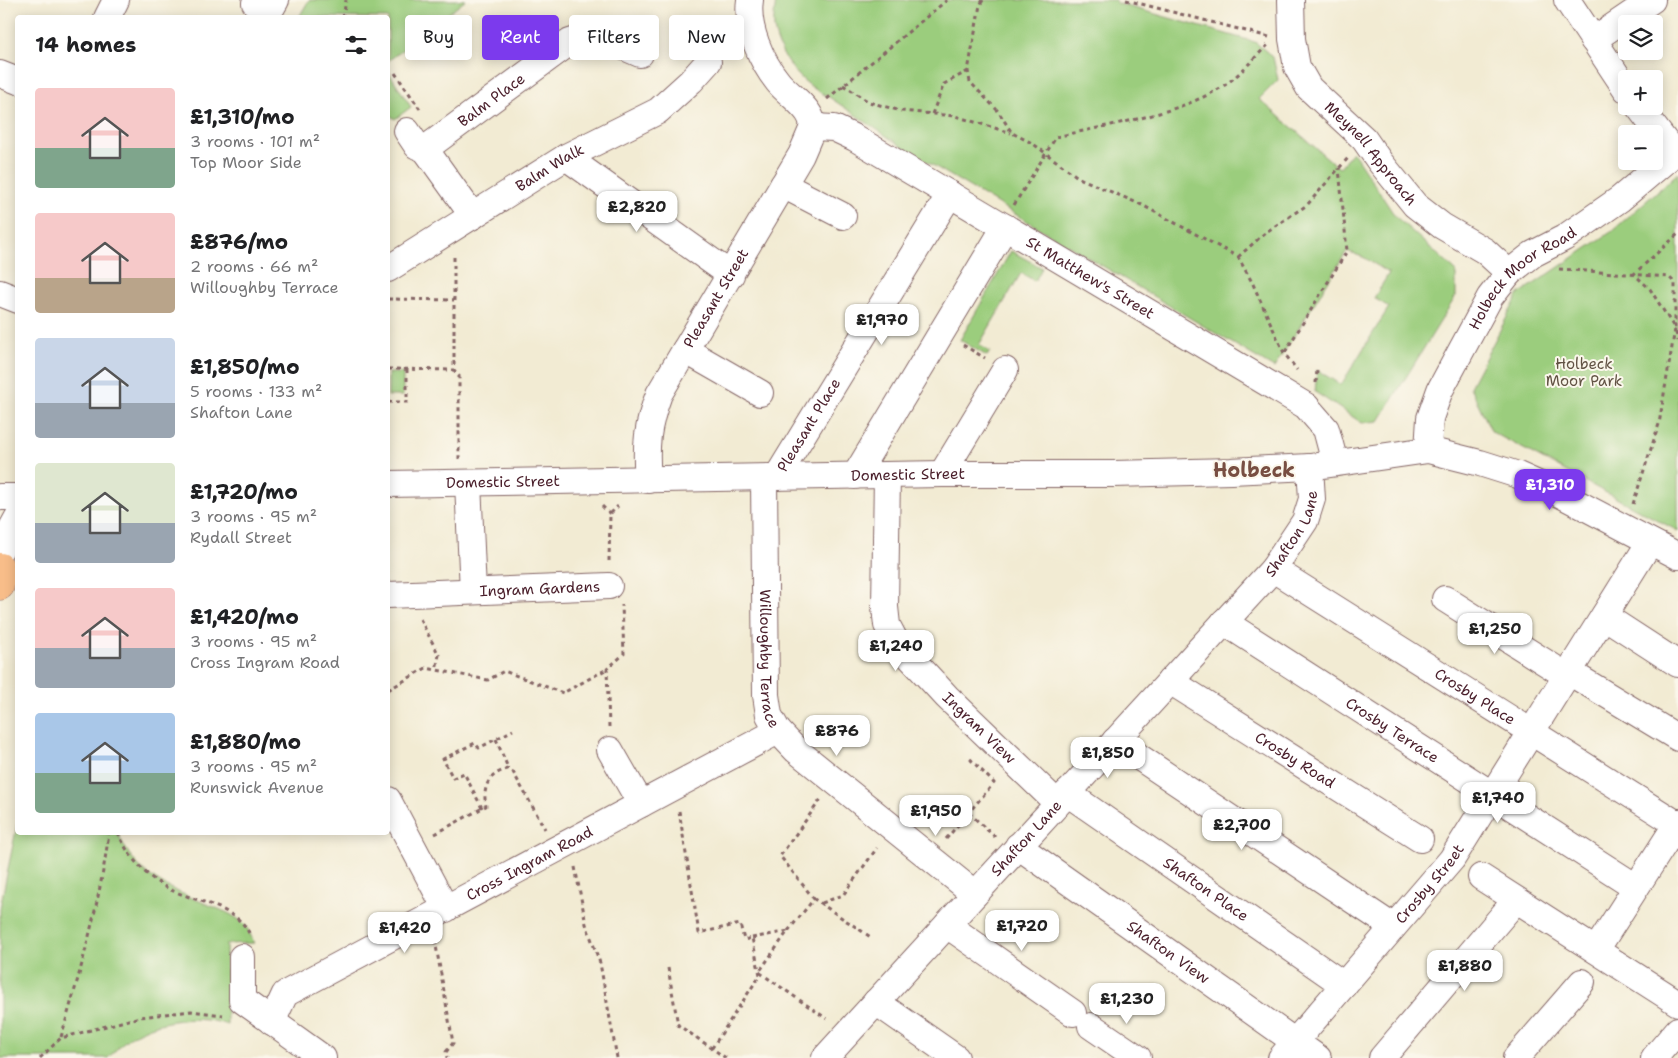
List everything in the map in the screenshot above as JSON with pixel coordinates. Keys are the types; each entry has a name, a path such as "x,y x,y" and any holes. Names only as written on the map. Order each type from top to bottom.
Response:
{"street":[{"path":"108,15 116,0"},
{"path":"750,0 749,6 753,33 764,61 778,82 812,121"},
{"name":"Meynell Approach","path":"1291,0 1292,39 1297,67 1309,88 1364,139 1415,205 1442,226 1485,251 1509,273"},
{"path":"1567,0 1618,77"},
{"path":"1593,40 1652,0"},
{"name":"Balm Place","path":"418,130 569,43"},
{"name":"Balm Walk","path":"390,268 566,157 658,110 691,81 708,62"},
{"path":"0,74 15,80"},
{"path":"1646,115 1676,151"},
{"name":"Pleasant Street","path":"648,480 647,440 650,419 659,394 801,155 812,121"},
{"name":"St Matthew's Street","path":"812,121 834,128 854,138 1003,225 1068,274 1306,406 1326,429 1322,465"},
{"path":"418,130 463,222"},
{"name":"Holbeck Moor Road","path":"1428,450 1430,418 1440,390 1490,297 1509,273 1533,254 1564,238 1620,199 1676,151"},
{"path":"566,157 731,274"},
{"path":"783,185 843,216"},
{"name":"Pleasant Place","path":"771,478 950,194"},
{"path":"855,476 942,332 1003,225"},
{"path":"0,293 15,299"},
{"path":"685,350 760,393"},
{"path":"942,474 1005,370"},
{"path":"1428,450 1518,475 1556,492 1678,556"},
{"name":"Domestic Street","path":"390,484 942,474 1114,474 1322,465 1428,450"},
{"name":"Shafton Lane","path":"825,1058 1273,569 1306,520 1322,465"},
{"name":"Ingram View","path":"887,475 884,607 887,624 896,642 947,698 990,739 1062,798"},
{"name":"Willoughby Terrace","path":"771,478 766,695 769,715 778,731 796,750 975,894"},
{"name":"Ingram Gardens","path":"463,482 473,591"},
{"path":"0,497 15,497"},
{"path":"0,550 15,522"},
{"name":"Crosby Street","path":"1288,1050 1452,859 1650,542"},
{"name":"Crosby Place","path":"1273,569 1531,733 1677,823"},
{"name":"Ingram Gardens","path":"397,595 609,586"},
{"path":"1445,599 1678,738"},
{"path":"1604,616 1678,664"},
{"name":"Crosby Terrace","path":"1224,622 1636,887"},
{"name":"Crosby Road","path":"1170,681 1420,839"},
{"name":"Cross Ingram Road","path":"272,1022 285,994 778,731"},
{"path":"1114,741 1393,927"},
{"path":"610,750 641,804"},
{"name":"Shafton Place","path":"1062,798 1344,985"},
{"path":"390,804 412,846 439,912"},
{"path":"1596,950 1677,823"},
{"name":"Shafton View","path":"1015,849 1288,1050 1318,1058"},
{"path":"1481,877 1678,1002"},
{"path":"1382,1058 1516,900"},
{"path":"946,925 1138,1058"},
{"path":"246,947 242,1000 323,1058"},
{"path":"1516,1058 1582,982"},
{"path":"876,1002 956,1058"},
{"path":"1654,1058 1678,1030"}],"path":[{"path":"343,15 346,0"},
{"path":"812,121 843,85 942,2 947,0"},
{"path":"983,0 980,5 968,71 970,82 998,111 1012,133"},
{"path":"1003,225 1056,137 1152,114 1201,98 1229,82 1275,38 1126,0"},
{"path":"932,114 944,84 968,71"},
{"path":"395,73 418,130"},
{"path":"843,85 869,102 901,111 955,116 1012,133 1032,143 1079,178 1142,205 1238,257 1252,282 1284,353 1305,382 1306,406"},
{"path":"1238,257 1266,232 1307,205 1364,139"},
{"path":"1284,353 1347,251 1339,168"},
{"path":"463,222 454,300 454,370 459,376 463,482"},
{"path":"1634,274 1678,234"},
{"path":"1533,254 1559,269 1669,277 1675,283 1675,329 1660,424 1625,528"},
{"path":"1634,274 1650,289 1675,329 1678,341"},
{"path":"390,299 454,300"},
{"path":"942,332 1005,370"},
{"path":"390,369 454,370"},
{"path":"390,402 407,402 407,369"},
{"path":"397,595 439,655 436,670"},
{"path":"390,689 426,668 488,680 504,671 563,693 607,669"},
{"path":"482,808 464,773 453,778 443,760 474,743 478,748 513,730"},
{"path":"496,739 509,769 563,846 586,924 600,962 617,1058"},
{"path":"930,858 994,783 971,760 990,739"},
{"path":"412,846 486,806 484,794 486,786 493,776 501,770 509,769"},
{"path":"834,781 780,856 814,899 872,938"},
{"path":"674,786 699,933 740,924 744,940 788,931"},
{"path":"969,813 1015,849"},
{"path":"821,903 843,895 892,827"},
{"path":"61,1038 83,963 103,875 109,835"},
{"path":"119,835 124,846 144,872 169,889 231,914 245,924 246,947"},
{"path":"759,972 788,931 814,899"},
{"path":"439,912 453,1043 446,1052 447,1058"},
{"path":"712,1048 760,975 752,938"},
{"path":"668,968 678,1025 726,1058"},
{"path":"759,972 848,1034"},
{"path":"40,1058 61,1038 149,1016 192,1011 234,1016 242,1000"}],"green space":[{"path":"309,0 466,0 447,15 405,15 405,48 390,59 390,15 300,15"},
{"path":"776,0 1116,0 1116,3 1255,42 1273,57 1278,80 1259,99 1339,168 1353,152 1395,216 1456,271 1456,296 1379,421 1362,423 1315,392 1317,370 1341,385 1389,307 1374,298 1389,273 1365,258 1347,251 1274,368 904,148 809,85 793,69 781,50 774,28"},
{"path":"390,74 411,107 395,119 390,115"},
{"name":"Holbeck Moor Park","path":"1678,173 1678,531 1492,432 1470,387 1519,294 1611,232"},
{"path":"1011,251 1042,268 1035,281 1021,273 979,345 990,352 987,356 960,340"},
{"path":"390,373 403,373 403,396 390,396"},
{"path":"15,835 119,835 125,848 144,871 180,893 235,917 243,923 254,943 226,944 227,1025 192,1019 156,1025 131,1036 108,1058 0,1058 0,908"}],"district":[{"name":"Holbeck","path":"1254,470"}]}
